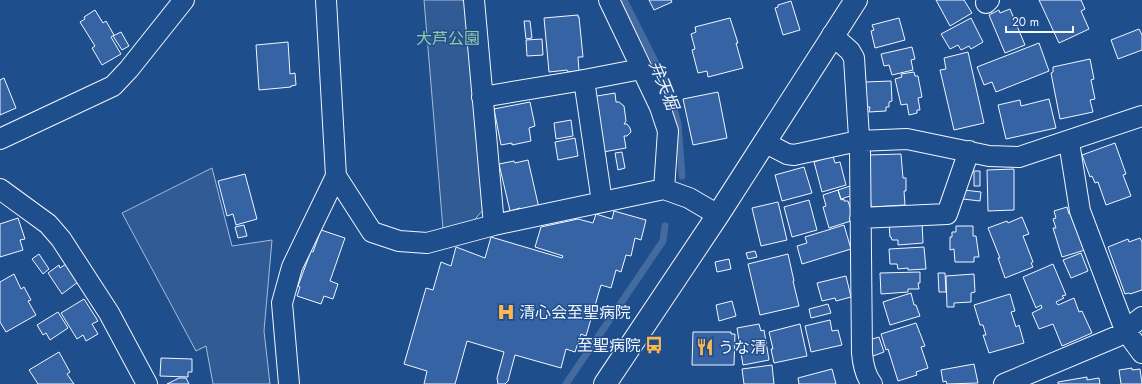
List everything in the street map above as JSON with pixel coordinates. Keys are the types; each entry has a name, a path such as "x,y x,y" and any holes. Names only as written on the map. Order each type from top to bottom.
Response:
{"street":[{"path":"0,139 113,86 129,69 184,0"},
{"path":"289,384 282,303 292,267 336,176 326,0"},
{"path":"474,0 494,225"},
{"path":"609,0 660,106 668,131 664,189"},
{"path":"605,384 718,215 856,0"},
{"path":"832,36 850,51 854,58 858,141 862,353 867,378 872,384"},
{"path":"482,97 641,69"},
{"path":"584,80 602,202"},
{"path":"764,142 787,154 794,155 858,141 907,139 988,156 1020,157 1069,142 1142,116"},
{"path":"1069,142 1080,211 1125,330 1142,353"},
{"path":"860,218 947,214 969,151"},
{"path":"336,176 372,232 399,241 427,243 494,225 664,189 689,198 718,215"},
{"path":"0,189 48,224 61,239 109,313 147,384"},
{"path":"1004,384 1118,336 1142,317"}],"shaded area":[{"name":"大芦公園","path":"424,0 462,0 466,3 483,210 470,225 443,229"},
{"path":"212,168 232,246 272,240 264,331 270,384 213,384 206,346 196,351 122,213"}],"building":[{"path":"649,0 671,0 672,2 654,10"},
{"path":"936,0 964,0 972,13 950,26"},
{"path":"1039,0 1081,0 1085,9 1081,11 1089,29 1059,43"},
{"path":"791,1 800,30 783,35 775,8 778,7 778,5"},
{"path":"1010,9 1025,45 1005,53 989,15 999,10 1000,13"},
{"path":"95,10 103,23 106,21 114,35 111,37 121,54 102,65 92,48 95,46 80,22 85,19 84,17"},
{"path":"578,15 583,57 578,57 579,71 568,72 567,70 549,72 544,18"},
{"path":"730,18 738,43 736,43 743,68 708,77 707,71 698,73 692,50 695,49 691,34 696,32 695,27"},
{"path":"899,18 905,40 875,48 871,31 874,30 872,25"},
{"path":"971,18 983,42 971,49 969,46 961,50 958,45 950,49 941,34"},
{"path":"524,21 530,21 532,38 526,39"},
{"path":"1139,29 1142,35 1142,50 1118,59 1111,40"},
{"path":"121,32 129,46 122,50 113,36"},
{"path":"542,39 543,55 527,56 526,40"},
{"path":"288,42 290,74 295,73 296,85 291,87 259,90 256,45"},
{"path":"1039,43 1049,71 996,92 992,82 984,85 977,67"},
{"path":"912,47 915,59 911,60 913,70 892,75 889,65 884,66 881,54"},
{"path":"968,52 984,123 954,130 940,70 946,69 944,58"},
{"path":"1090,59 1094,79 1091,80 1095,99 1090,100 1093,112 1060,119 1051,73 1053,72 1053,67"},
{"path":"914,72 915,76 918,76 922,97 918,98 920,110 917,110 917,113 909,115 907,104 901,105 895,79 902,77 901,74"},
{"path":"4,78 16,108 0,115 0,80"},
{"path":"891,81 892,101 889,102 889,107 886,107 886,111 869,112 870,107 866,107 865,82"},
{"path":"718,92 727,138 693,145 683,99"},
{"path":"615,93 616,102 619,102 624,106 626,121 624,124 627,124 631,132 627,136 624,136 626,148 603,152 591,97"},
{"path":"1049,99 1056,128 1006,139 998,105 1020,100 1021,106"},
{"path":"530,102 535,126 529,128 531,141 512,145 512,143 501,145 494,109"},
{"path":"571,120 573,136 556,139 554,123"},
{"path":"575,138 578,156 558,160 555,142"},
{"path":"1115,143 1126,174 1123,175 1131,196 1106,205 1098,182 1095,183 1092,176 1090,177 1082,155"},
{"path":"622,152 625,168 618,170 615,153"},
{"path":"901,154 903,178 906,178 906,191 904,191 905,205 871,207 868,155"},
{"path":"833,156 835,163 840,162 846,185 822,192 814,162"},
{"path":"528,160 539,208 521,212 520,208 510,211 499,164"},
{"path":"804,167 812,193 782,201 775,175"},
{"path":"1014,169 1014,210 988,211 987,170"},
{"path":"974,171 980,171 980,186 974,186"},
{"path":"245,174 257,219 236,225 233,214 227,216 218,181"},
{"path":"850,186 853,195 841,199 838,190"},
{"path":"838,190 841,200 844,199 844,201 848,201 854,220 829,228 823,207 826,206 823,195"},
{"path":"964,190 981,192 980,201 963,199"},
{"path":"809,200 817,230 792,237 784,207"},
{"path":"778,202 787,240 761,246 752,208"},
{"path":"1067,207 1069,214 1072,213 1085,250 1062,257 1053,228 1056,228 1053,219 1056,218 1054,211"},
{"name":"清心会至聖病院","path":"614,211 646,220 641,240 635,238 631,256 626,255 621,272 616,270 611,288 601,285 586,336 581,334 575,352 566,349 561,368 515,355 508,381 505,384 498,384 497,378 504,352 467,341 455,384 424,384 427,371 404,364 426,288 433,290 441,262 451,266 456,247 485,258 491,237 562,258 563,256 535,247 541,227 578,219 593,223 596,214 612,219"},
{"path":"1022,217 1029,234 1023,236 1033,262 1031,263 1033,267 1005,278 998,258 1000,258 988,228 1007,221 1008,223"},
{"path":"18,218 25,239 20,240 23,250 0,257 0,224"},
{"path":"922,222 923,243 898,245 898,240 892,240 890,237 889,223"},
{"path":"244,225 247,236 238,238 235,227"},
{"path":"844,225 851,249 802,264 797,246 807,243 805,237"},
{"path":"956,226 973,226 973,236 976,236 979,257 974,257 974,262 955,262 954,249 950,250 950,237 952,237 952,232 956,232"},
{"path":"321,230 345,238 330,281 338,284 333,299 324,296 321,304 297,296 300,287 298,286 311,251 313,252"},
{"path":"1140,238 1142,242 1142,290 1125,294 1108,247 1128,239 1129,242"},
{"path":"924,247 926,269 898,269 897,264 890,264 889,249"},
{"path":"755,251 757,257 748,259 746,253"},
{"path":"1081,253 1088,271 1071,278 1063,260"},
{"path":"39,254 49,269 43,274 32,259"},
{"path":"788,254 799,306 760,315 748,264"},
{"path":"729,259 731,269 717,272 715,262"},
{"path":"66,264 78,282 62,294 48,273 59,265 60,268"},
{"path":"1053,264 1066,295 1062,296 1064,298 1056,302 1058,305 1074,298 1079,312 1082,311 1092,333 1062,346 1053,324 1039,329 1032,313 1042,308 1041,305 1036,308 1023,277"},
{"path":"920,272 920,283 918,283 919,289 908,289 908,292 881,294 880,273"},
{"path":"938,273 945,273 946,292 939,292"},
{"path":"14,274 21,289 24,287 31,300 28,301 36,315 6,332 0,322 0,282"},
{"path":"974,274 975,292 971,293 971,302 954,303 954,307 947,307 946,276"},
{"path":"846,276 851,297 836,301 835,298 822,301 817,283"},
{"path":"911,293 914,305 916,305 920,316 890,325 883,302"},
{"path":"1010,294 1015,311 1011,312 1016,327 1019,325 1024,343 989,353 983,335 986,335 983,325 980,325 974,305"},
{"path":"84,299 98,321 92,324 98,334 86,341 83,335 77,339 61,313"},
{"path":"732,301 736,316 719,321 716,305"},
{"path":"828,304 831,313 811,318 809,309"},
{"path":"58,312 68,328 50,340 46,333 43,335 37,325"},
{"path":"830,320 832,331 838,330 842,345 811,352 805,326"},
{"path":"916,323 925,346 921,347 928,368 916,372 917,375 898,381 888,349 886,350 881,334"},
{"path":"759,324 761,331 764,330 769,360 743,365 737,328"},
{"path":"800,324 807,356 774,363 771,349 773,349 769,332"},
{"path":"693,332 731,332 731,334 735,334 734,365 692,365"},
{"path":"879,337 884,352 873,356 869,340"},
{"path":"59,352 70,372 67,374 74,384 38,384 29,370"},
{"path":"161,358 192,359 192,372 188,372 188,377 160,376"},
{"path":"974,364 978,383 947,384 946,381 943,382 941,370"},
{"path":"772,365 774,384 744,384 742,369"},
{"path":"1132,368 1132,370 1140,369 1142,384 1121,384 1119,370"},
{"path":"832,369 836,384 799,384 798,378"},
{"path":"1087,377 1087,380 1099,378 1100,384 1058,384 1058,382"},
{"path":"179,378 186,378 189,384 167,384"}],"waterway":[{"name":"弁天堀","path":"624,0 666,83 678,123 682,176"},
{"name":"弁天堀","path":"566,384 663,241 665,226"}],"place":[{"name":"清心会至聖病院","path":"506,312"},
{"name":"至聖病院","path":"654,345"},
{"name":"うな清","path":"705,347"}]}
